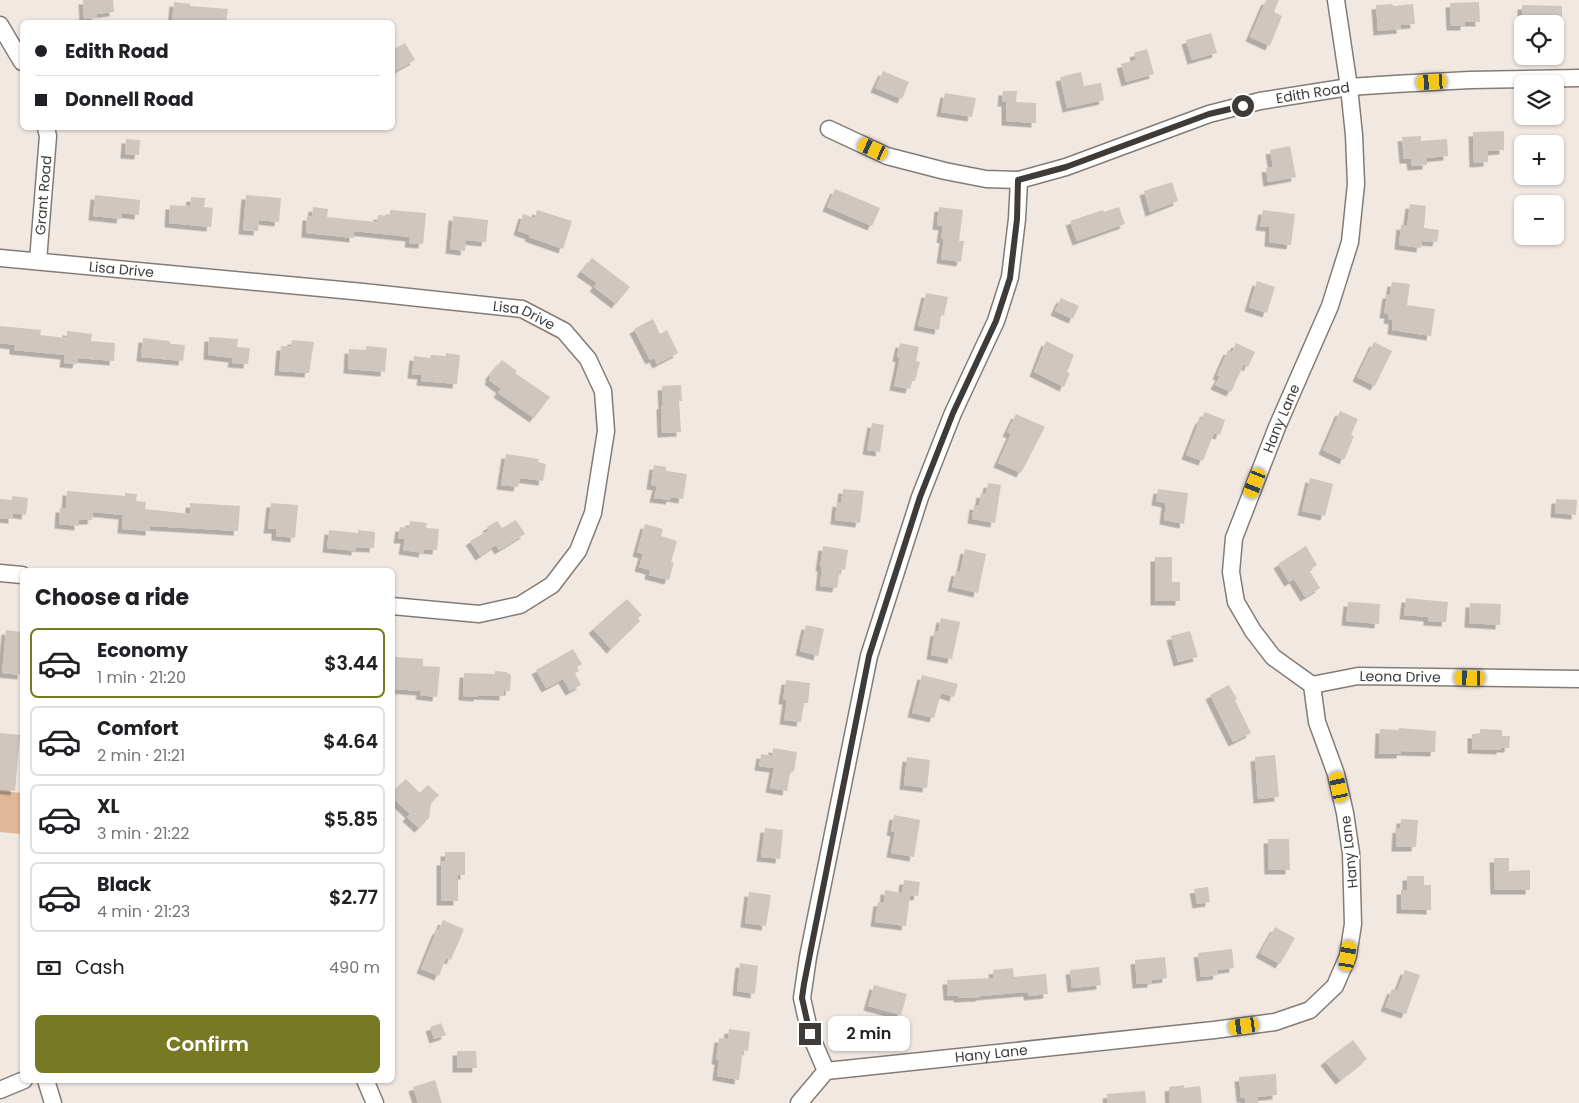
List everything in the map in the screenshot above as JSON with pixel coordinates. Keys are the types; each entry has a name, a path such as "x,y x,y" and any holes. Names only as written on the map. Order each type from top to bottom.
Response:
{"street":[{"name":"Hany Lane","path":"826,1070 1275,1022 1310,1010 1335,986 1348,956 1353,924 1351,854 1345,813 1336,774 1316,722 1312,685 1273,657 1253,632 1236,602 1231,572 1234,538 1277,427 1330,306 1350,242 1356,184 1354,135 1336,0"},
{"path":"0,25 20,59"},
{"name":"Edith Road","path":"829,129 887,156 986,179 1018,180 1066,167 1209,114 1260,101 1349,87 1470,80 1579,78"},
{"name":"Grant Road","path":"38,261 48,136 46,130"},
{"path":"799,1103 826,1070 810,1034 802,998 810,947 869,656 920,497 953,413 996,321 1010,278 1017,219 1018,180"},
{"name":"Lisa Drive","path":"0,258 522,309 564,331 588,359 603,391 606,432 592,513 578,551 552,585 520,605 479,614 395,606"},
{"path":"0,573 20,575"},
{"name":"Leona Drive","path":"1312,685 1358,676 1579,678"},
{"path":"0,1090 20,1082"},
{"path":"47,1083 53,1103"},
{"path":"366,1083 375,1103"}],"shaded area":[{"path":"0,791 20,793 20,834 0,832"}],"building":[{"path":"83,0 113,0 114,12 96,14 97,18 84,19"},
{"path":"1266,0 1279,0 1274,12 1282,16 1270,46 1250,37"},
{"path":"174,2 190,4 190,6 228,9 226,20 172,20"},
{"path":"1479,2 1480,22 1465,22 1465,26 1451,26 1450,3"},
{"path":"1392,4 1394,6 1413,4 1415,24 1401,25 1401,29 1378,31 1376,5"},
{"path":"1522,5 1562,6 1562,15 1522,15"},
{"path":"1211,33 1217,53 1192,60 1186,40"},
{"path":"405,43 415,60 395,71 395,48"},
{"path":"1147,49 1154,74 1126,82 1121,64 1136,60 1134,53"},
{"path":"883,71 909,82 902,99 875,88"},
{"path":"1081,72 1084,86 1101,83 1104,100 1067,108 1060,77"},
{"path":"1003,91 1017,91 1016,102 1036,103 1036,123 1006,121 1006,102 1002,102"},
{"path":"945,93 976,98 972,117 941,112"},
{"path":"1504,131 1504,150 1488,151 1488,162 1474,163 1473,132"},
{"path":"1421,136 1421,141 1447,139 1448,156 1427,158 1427,165 1412,166 1411,159 1404,159 1402,137"},
{"path":"126,139 140,140 139,155 125,154"},
{"path":"1290,146 1296,177 1268,182 1266,168 1273,167 1270,150"},
{"path":"1172,182 1178,201 1150,212 1144,191"},
{"path":"835,189 880,208 872,226 827,207"},
{"path":"95,195 140,200 139,215 122,213 121,219 93,216"},
{"path":"246,195 281,198 279,222 259,220 258,231 243,230"},
{"path":"191,197 205,198 204,207 213,208 211,227 169,223 170,205 190,206"},
{"path":"1410,204 1426,206 1424,228 1439,230 1437,242 1422,241 1421,248 1399,245 1401,225 1407,226"},
{"path":"313,207 328,209 327,217 377,222 378,215 390,216 390,210 426,213 423,244 409,243 410,237 354,231 354,238 306,233 307,216 312,216"},
{"path":"939,207 963,210 959,241 964,241 961,262 941,259 944,239 941,238 943,226 937,225"},
{"path":"1119,207 1125,224 1077,241 1070,221 1103,210 1104,212"},
{"path":"537,210 572,221 563,249 518,231 523,214 535,218"},
{"path":"1263,210 1295,214 1291,245 1269,242 1270,227 1260,226"},
{"path":"453,216 488,220 486,242 466,240 465,251 450,249"},
{"path":"592,258 630,287 616,304 594,287 597,283 581,272"},
{"path":"1257,281 1275,287 1267,313 1249,307"},
{"path":"1392,282 1410,284 1407,305 1435,309 1431,336 1392,330 1393,320 1388,319 1389,314 1384,314 1387,294 1390,294"},
{"path":"926,293 948,297 944,315 941,316 939,330 918,326"},
{"path":"1061,298 1079,306 1073,319 1055,311"},
{"path":"653,319 660,334 667,330 678,353 657,364 654,358 650,360 634,329"},
{"path":"0,326 41,330 40,335 67,338 67,331 92,334 91,341 115,343 114,361 78,358 77,364 64,363 65,355 14,350 14,345 0,343"},
{"path":"209,337 238,339 237,347 250,348 248,364 232,363 233,358 208,355"},
{"path":"143,338 185,345 183,361 141,357"},
{"path":"292,340 314,342 309,373 279,371 281,346 291,346"},
{"path":"1046,341 1074,355 1067,372 1070,373 1064,387 1034,372"},
{"path":"1374,342 1392,351 1375,386 1357,377"},
{"path":"900,343 919,347 916,361 920,362 915,381 912,381 910,389 894,386 900,358 897,357"},
{"path":"1236,343 1255,352 1248,367 1244,364 1231,392 1215,385 1220,376 1217,375 1228,350 1232,352"},
{"path":"366,346 387,348 385,372 348,369 349,349 366,350"},
{"path":"446,353 460,355 457,384 421,381 422,375 412,374 414,356 430,358 431,355 446,356"},
{"path":"502,360 517,371 515,373 550,397 534,418 498,393 501,389 489,380 491,377 489,376"},
{"path":"681,385 682,401 679,401 681,432 662,433 662,386"},
{"path":"1340,411 1358,419 1351,435 1354,436 1344,460 1323,450"},
{"path":"1205,412 1225,420 1220,435 1214,433 1203,461 1186,455 1200,419"},
{"path":"1016,414 1045,427 1021,473 998,463 1011,434 1007,432"},
{"path":"872,423 884,425 880,452 867,450"},
{"path":"506,454 539,459 538,462 546,464 543,481 520,478 518,487 501,485"},
{"path":"654,465 666,467 666,471 687,474 683,499 671,497 670,500 654,498 657,486 651,485"},
{"path":"1310,478 1333,484 1325,516 1302,511"},
{"path":"988,483 1001,485 995,523 972,519 974,505 979,506 981,493 986,494"},
{"path":"843,489 864,491 860,523 835,520 837,502 841,503"},
{"path":"1158,489 1188,493 1184,524 1164,520 1166,503 1156,501"},
{"path":"67,491 125,496 125,493 137,494 136,501 146,502 145,509 190,514 190,503 240,506 238,531 150,526 150,531 122,529 123,515 93,512 92,520 79,520 79,526 59,524 60,508 66,508"},
{"path":"12,496 28,498 26,515 13,513 13,519 0,518 0,499 12,500"},
{"path":"1556,499 1577,500 1576,515 1555,513"},
{"path":"271,503 298,505 295,538 276,536 276,529 268,529"},
{"path":"516,520 525,534 499,550 496,545 480,556 470,541 489,530 487,527 497,521 502,528"},
{"path":"410,521 427,523 426,528 439,529 437,550 424,549 423,553 403,550 405,539 398,539 400,527 409,528"},
{"path":"645,524 663,529 661,536 677,541 671,562 674,563 669,580 649,575 650,570 639,567 643,554 637,552"},
{"path":"329,530 358,533 358,530 375,532 374,548 356,547 356,551 327,548"},
{"path":"823,546 848,550 845,570 840,569 837,588 820,586"},
{"path":"1306,546 1317,565 1309,570 1320,588 1305,597 1294,579 1289,582 1278,564"},
{"path":"965,549 986,554 978,593 952,587 956,571 960,572"},
{"path":"1155,557 1172,557 1172,582 1180,582 1180,601 1155,601"},
{"path":"1406,598 1448,602 1446,622 1428,621 1428,617 1404,615"},
{"path":"627,599 642,615 638,618 640,621 611,649 593,629"},
{"path":"1348,602 1380,604 1379,624 1346,621"},
{"path":"1470,603 1501,604 1500,625 1469,623"},
{"path":"941,618 960,622 952,659 931,655 935,631 938,632"},
{"path":"806,625 824,629 818,656 800,651"},
{"path":"6,630 20,632 20,675 2,673"},
{"path":"1190,631 1198,657 1178,662 1171,636"},
{"path":"573,649 582,664 577,667 579,671 575,673 581,685 570,691 563,679 546,688 536,670"},
{"path":"395,657 423,659 423,666 440,667 437,697 420,695 421,691 395,689"},
{"path":"495,671 506,672 511,675 510,691 504,691 504,696 463,696 464,673 495,674"},
{"path":"922,675 958,684 954,697 941,693 934,718 912,713"},
{"path":"786,680 810,683 808,703 804,703 801,722 784,720 787,700 783,700"},
{"path":"1229,685 1251,733 1233,742 1210,695"},
{"path":"1399,728 1436,731 1435,752 1401,751 1401,754 1379,754 1380,729 1399,730"},
{"path":"1480,729 1502,730 1502,736 1510,736 1509,748 1501,748 1501,750 1472,749 1472,734 1480,734"},
{"path":"0,733 20,735 15,791 0,789"},
{"path":"773,748 797,752 794,771 790,773 787,791 770,788 774,768 759,766 761,754 772,756"},
{"path":"1275,755 1279,797 1258,799 1255,757"},
{"path":"907,757 930,760 927,788 904,785"},
{"path":"406,779 420,793 428,785 439,795 431,803 429,818 419,828 407,817 410,814 395,800 395,789"},
{"path":"894,815 920,820 914,857 891,853 895,832 891,831"},
{"path":"1401,819 1418,820 1416,847 1396,847 1397,828 1400,829"},
{"path":"765,828 783,830 780,859 761,857"},
{"path":"1268,839 1289,839 1290,870 1269,870"},
{"path":"445,852 465,852 465,875 458,875 458,901 441,901 441,861 445,861"},
{"path":"1494,858 1509,858 1509,871 1530,870 1530,890 1495,890"},
{"path":"1407,876 1424,876 1424,885 1431,885 1431,910 1401,909 1401,890 1407,890"},
{"path":"904,880 920,882 918,896 910,895 906,926 875,922 878,902 884,902 885,890 902,893"},
{"path":"1208,887 1210,902 1197,904 1194,889"},
{"path":"749,892 771,895 766,926 745,923"},
{"path":"443,920 464,929 451,960 446,958 439,976 421,969"},
{"path":"1275,927 1295,938 1280,964 1260,953"},
{"path":"1232,949 1234,968 1217,970 1218,975 1201,977 1198,953"},
{"path":"1165,957 1167,978 1152,980 1152,983 1137,984 1135,960"},
{"path":"740,963 758,966 755,994 737,991"},
{"path":"1099,967 1101,985 1072,988 1070,970"},
{"path":"1013,968 1014,977 1046,974 1048,994 1028,996 1028,992 980,997 958,998 958,996 948,996 947,980 994,978 993,970"},
{"path":"1405,970 1420,975 1406,1014 1385,1007 1392,989 1397,991"},
{"path":"874,985 907,994 901,1015 868,1006"},
{"path":"441,1023 446,1035 434,1039 430,1027"},
{"path":"729,1029 750,1032 748,1051 743,1050 739,1080 717,1076 719,1060 716,1060 719,1038 728,1039"},
{"path":"1353,1040 1367,1059 1340,1080 1325,1061"},
{"path":"457,1051 476,1051 477,1068 457,1068"},
{"path":"1276,1074 1277,1095 1257,1097 1258,1103 1245,1103 1245,1098 1241,1098 1239,1077"},
{"path":"435,1080 442,1103 418,1103 413,1087"},
{"path":"1184,1085 1184,1088 1200,1086 1202,1103 1170,1103 1169,1087"},
{"path":"1145,1091 1146,1103 1108,1103 1107,1094"}],"route":[{"path":"810,1034 802,998 808,957 869,656 920,497 953,413 996,321 1010,278 1017,219 1018,180 1066,167 1209,114 1243,106"}]}
